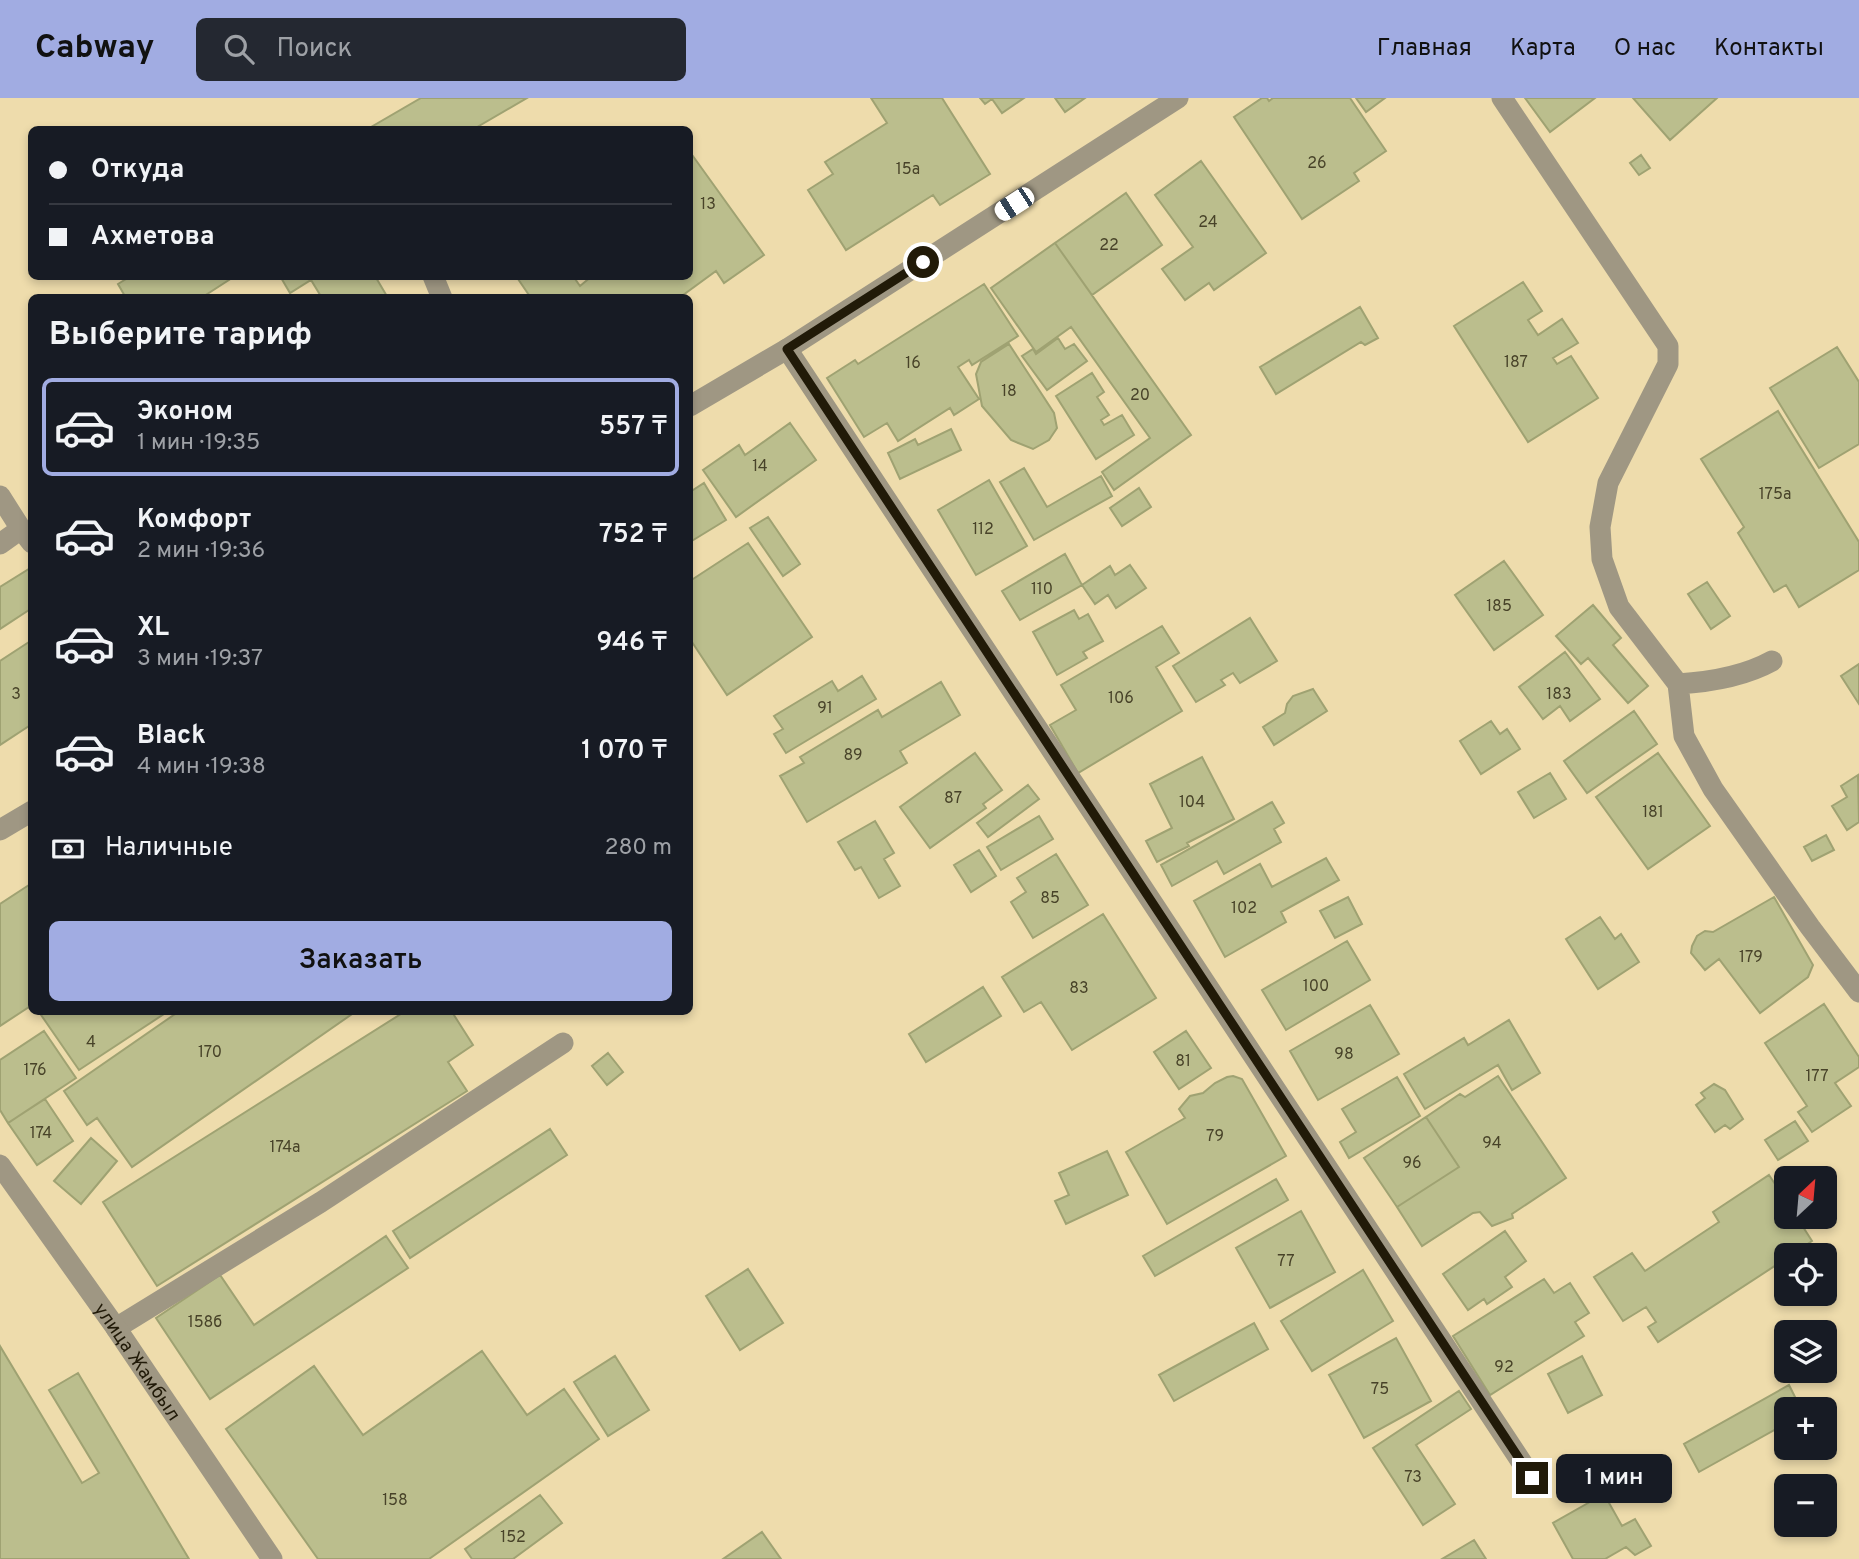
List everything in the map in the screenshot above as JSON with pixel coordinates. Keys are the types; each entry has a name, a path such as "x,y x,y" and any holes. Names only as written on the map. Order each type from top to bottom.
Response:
{"street":[{"path":"1502,98 1668,346 1668,364 1608,483 1600,527 1602,559 1619,607 1678,684 1684,736 1713,789 1859,992"},
{"path":"693,404 787,349 1174,99"},
{"path":"787,349 1532,1478"},
{"path":"0,496 26,536 0,544"},
{"path":"1678,684 1710,682 1758,669 1772,662"},
{"path":"0,830 28,813"},
{"path":"116,1328 321,1202 563,1043"},
{"name":"улица Жамбыл","path":"0,1165 116,1328 272,1559"}],"building":[{"path":"421,98 527,98 479,126 373,126"},
{"path":"871,98 942,98 990,174 940,205 933,195 846,250 808,190 833,174 825,162 887,123"},
{"path":"980,98 1024,98 1002,113 992,99 985,104"},
{"path":"1055,98 1085,98 1065,112"},
{"path":"1262,98 1269,101 1273,98 1350,98 1386,151 1354,173 1359,181 1302,219 1234,117"},
{"path":"1356,98 1385,98 1366,112"},
{"path":"1525,98 1595,98 1550,132"},
{"path":"1633,98 1717,98 1670,140"},
{"path":"1641,155 1650,168 1639,175 1630,163"},
{"path":"693,156 764,255 724,283 716,271 684,294 528,294 519,280 576,280 580,286 587,280 693,280"},
{"path":"1201,161 1266,253 1214,290 1209,283 1185,300 1162,269 1193,247 1155,195"},
{"path":"1126,193 1162,245 1092,295 1055,243"},
{"path":"1055,243 1191,435 1114,490 1102,472 1150,438 1071,327 1036,352 991,288"},
{"path":"124,280 229,280 207,294 124,294 118,284"},
{"path":"282,280 311,280 290,293"},
{"path":"311,280 377,280 386,294 320,294"},
{"path":"1523,282 1542,311 1528,320 1538,335 1562,319 1578,343 1553,358 1557,364 1571,356 1598,398 1528,442 1454,326"},
{"path":"984,284 1018,336 972,365 969,360 958,367 979,399 954,415 950,408 898,441 887,423 864,437 827,378 855,360 858,364"},
{"path":"1360,307 1378,338 1365,345 1361,342 1276,394 1260,367"},
{"path":"1058,338 1065,349 1074,344 1087,361 1047,390 1022,356 1033,349 1036,354"},
{"path":"1009,344 1054,413 1057,428 1049,440 1033,449 1011,440 982,406 976,374 981,362"},
{"path":"1837,347 1859,382 1859,444 1819,468 1770,388"},
{"path":"1092,373 1104,392 1097,397 1109,415 1101,420 1104,425 1122,415 1134,435 1096,459 1056,396"},
{"path":"1778,411 1859,542 1859,570 1799,607 1786,585 1774,592 1738,533 1744,527 1701,459"},
{"path":"790,423 816,460 736,517 703,470 739,445 745,455"},
{"path":"951,429 961,450 900,479 888,453 915,439 918,445"},
{"path":"1024,468 1047,507 1101,476 1112,496 1034,540 1000,482"},
{"path":"989,480 1027,546 976,575 938,510"},
{"path":"704,483 726,520 693,540 693,490"},
{"path":"1139,488 1151,507 1122,526 1110,508"},
{"path":"768,517 800,564 783,576 750,528"},
{"path":"748,543 812,637 727,695 693,644 693,579"},
{"path":"1065,554 1082,585 1020,620 1002,591"},
{"path":"1504,561 1543,615 1494,650 1455,595"},
{"path":"1130,565 1146,588 1116,608 1108,595 1095,604 1082,585 1110,566 1115,575"},
{"path":"28,570 28,611 0,629 0,587"},
{"path":"1707,582 1730,616 1711,629 1688,594"},
{"path":"1593,605 1621,638 1613,645 1648,686 1628,703 1588,658 1581,664 1556,636"},
{"path":"1074,610 1079,619 1088,614 1103,641 1083,652 1087,658 1057,675 1033,632"},
{"path":"1250,618 1277,661 1240,683 1233,673 1221,680 1225,685 1196,702 1173,666"},
{"path":"1162,626 1179,653 1156,667 1182,711 1078,773 1050,725 1076,710 1061,685"},
{"path":"28,643 28,727 0,745 0,661"},
{"path":"1565,652 1600,699 1570,721 1560,706 1543,719 1519,687"},
{"path":"1859,664 1859,704 1841,676"},
{"path":"862,676 876,699 786,753 774,734 783,729 774,716 832,681 838,691"},
{"path":"941,682 960,715 900,751 907,763 807,822 780,776 804,763 800,757 878,710 882,717"},
{"path":"1313,689 1327,711 1274,745 1263,727 1285,713 1293,696"},
{"path":"1634,711 1657,744 1587,793 1564,761"},
{"path":"1491,721 1500,734 1507,729 1520,749 1481,774 1460,741"},
{"path":"975,753 1002,790 983,804 986,808 930,848 900,807"},
{"path":"1658,753 1710,826 1648,869 1596,797"},
{"path":"1202,757 1234,819 1157,862 1146,841 1172,828 1150,784"},
{"path":"1550,773 1566,799 1534,818 1518,792"},
{"path":"1858,775 1859,822 1847,830 1832,806 1847,797 1841,786"},
{"path":"1028,785 1039,799 988,837 977,823"},
{"path":"1272,802 1284,823 1274,829 1281,842 1224,874 1217,861 1172,886 1161,865"},
{"path":"1039,816 1053,839 1001,870 987,847"},
{"path":"875,821 894,853 884,859 900,886 879,898 861,867 855,870 838,842"},
{"path":"1826,835 1834,850 1812,861 1804,847"},
{"path":"979,850 996,876 971,892 954,865"},
{"path":"1056,854 1088,905 1033,938 1011,902 1026,892 1017,878"},
{"path":"1326,858 1339,880 1281,912 1286,922 1225,957 1194,901 1260,864 1272,887"},
{"path":"28,886 28,1008 0,1026 0,904"},
{"path":"1348,897 1362,924 1335,938 1320,911"},
{"path":"1774,897 1813,965 1808,977 1760,1013 1719,959 1705,970 1691,953 1697,936 1705,931 1713,932"},
{"path":"1103,914 1156,998 1072,1050 1041,1002 1024,1012 1002,977"},
{"path":"1600,917 1615,939 1621,934 1639,962 1598,989 1566,939"},
{"path":"1347,941 1370,980 1286,1030 1262,990"},
{"path":"983,987 1001,1016 926,1062 909,1034"},
{"path":"1824,1004 1859,1057 1859,1067 1835,1083 1851,1106 1812,1132 1798,1112 1807,1106 1765,1043"},
{"path":"1370,1005 1399,1054 1318,1100 1290,1051"},
{"path":"41,1015 162,1015 79,1070"},
{"path":"174,1015 351,1015 132,1167 97,1118 87,1125 64,1091"},
{"path":"399,1015 454,1015 473,1045 448,1062 467,1091 157,1286 103,1202"},
{"path":"1509,1020 1540,1073 1512,1090 1498,1065 1425,1109 1404,1074 1464,1038 1468,1045"},
{"path":"44,1031 76,1078 8,1123 0,1110 0,1060"},
{"path":"1186,1031 1211,1068 1179,1089 1154,1052"},
{"path":"608,1053 623,1072 607,1085 592,1066"},
{"path":"1233,1076 1242,1079 1286,1156 1167,1224 1126,1152 1185,1118 1179,1109 1190,1096 1203,1093 1215,1083"},
{"path":"1498,1076 1566,1178 1512,1214 1513,1218 1492,1226 1480,1212 1473,1213 1422,1246 1397,1207 1459,1167 1426,1117 1460,1094 1465,1097"},
{"path":"1397,1077 1420,1116 1349,1158 1340,1142 1356,1132 1342,1109"},
{"path":"1714,1084 1725,1090 1743,1119 1730,1129 1725,1125 1715,1132 1696,1105 1705,1098 1701,1093"},
{"path":"45,1099 73,1141 37,1165 8,1123"},
{"path":"1426,1117 1459,1167 1397,1207 1364,1158"},
{"path":"1795,1121 1808,1141 1778,1160 1765,1140"},
{"path":"550,1129 567,1155 410,1258 393,1231"},
{"path":"91,1138 117,1161 81,1204 54,1181"},
{"path":"1107,1151 1128,1195 1066,1224 1055,1201 1069,1195 1059,1173"},
{"path":"1769,1175 1774,1182 1774,1229 1804,1229 1812,1241 1774,1243 1774,1266 1658,1342 1648,1327 1656,1322 1646,1307 1623,1321 1594,1277 1632,1253 1645,1271 1719,1222 1713,1212"},
{"path":"1276,1179 1288,1200 1155,1276 1143,1256"},
{"path":"1301,1211 1335,1272 1270,1308 1236,1248"},
{"path":"1505,1231 1526,1261 1505,1277 1512,1287 1487,1304 1484,1299 1468,1310 1443,1274"},
{"path":"386,1236 408,1268 210,1399 156,1318 220,1275 254,1325"},
{"path":"748,1269 783,1323 740,1350 706,1296"},
{"path":"1363,1270 1393,1321 1312,1371 1281,1321"},
{"path":"1544,1279 1554,1293 1570,1283 1589,1313 1575,1322 1584,1336 1490,1395 1453,1336"},
{"path":"1254,1323 1268,1349 1174,1401 1159,1375"},
{"path":"1396,1338 1431,1401 1364,1438 1329,1375"},
{"path":"0,1346 82,1483 99,1473 49,1390 78,1373 189,1559 0,1559"},
{"path":"482,1351 527,1415 564,1389 599,1439 429,1559 318,1559 226,1429 314,1366 363,1435"},
{"path":"615,1356 649,1410 608,1436 574,1382"},
{"path":"1582,1356 1602,1395 1568,1413 1548,1374"},
{"path":"1789,1385 1795,1397 1774,1397 1774,1430 1699,1472 1684,1444"},
{"path":"1459,1391 1471,1409 1416,1445 1455,1504 1423,1525 1373,1448"},
{"path":"1604,1494 1622,1526 1635,1519 1651,1546 1635,1555 1626,1547 1605,1559 1573,1559 1553,1523"},
{"path":"540,1495 562,1523 513,1559 472,1559 465,1549"},
{"path":"762,1532 781,1559 723,1559"},
{"path":"1474,1540 1486,1559 1442,1559"}],"route":[{"path":"923,262 787,349 1532,1478"}]}
